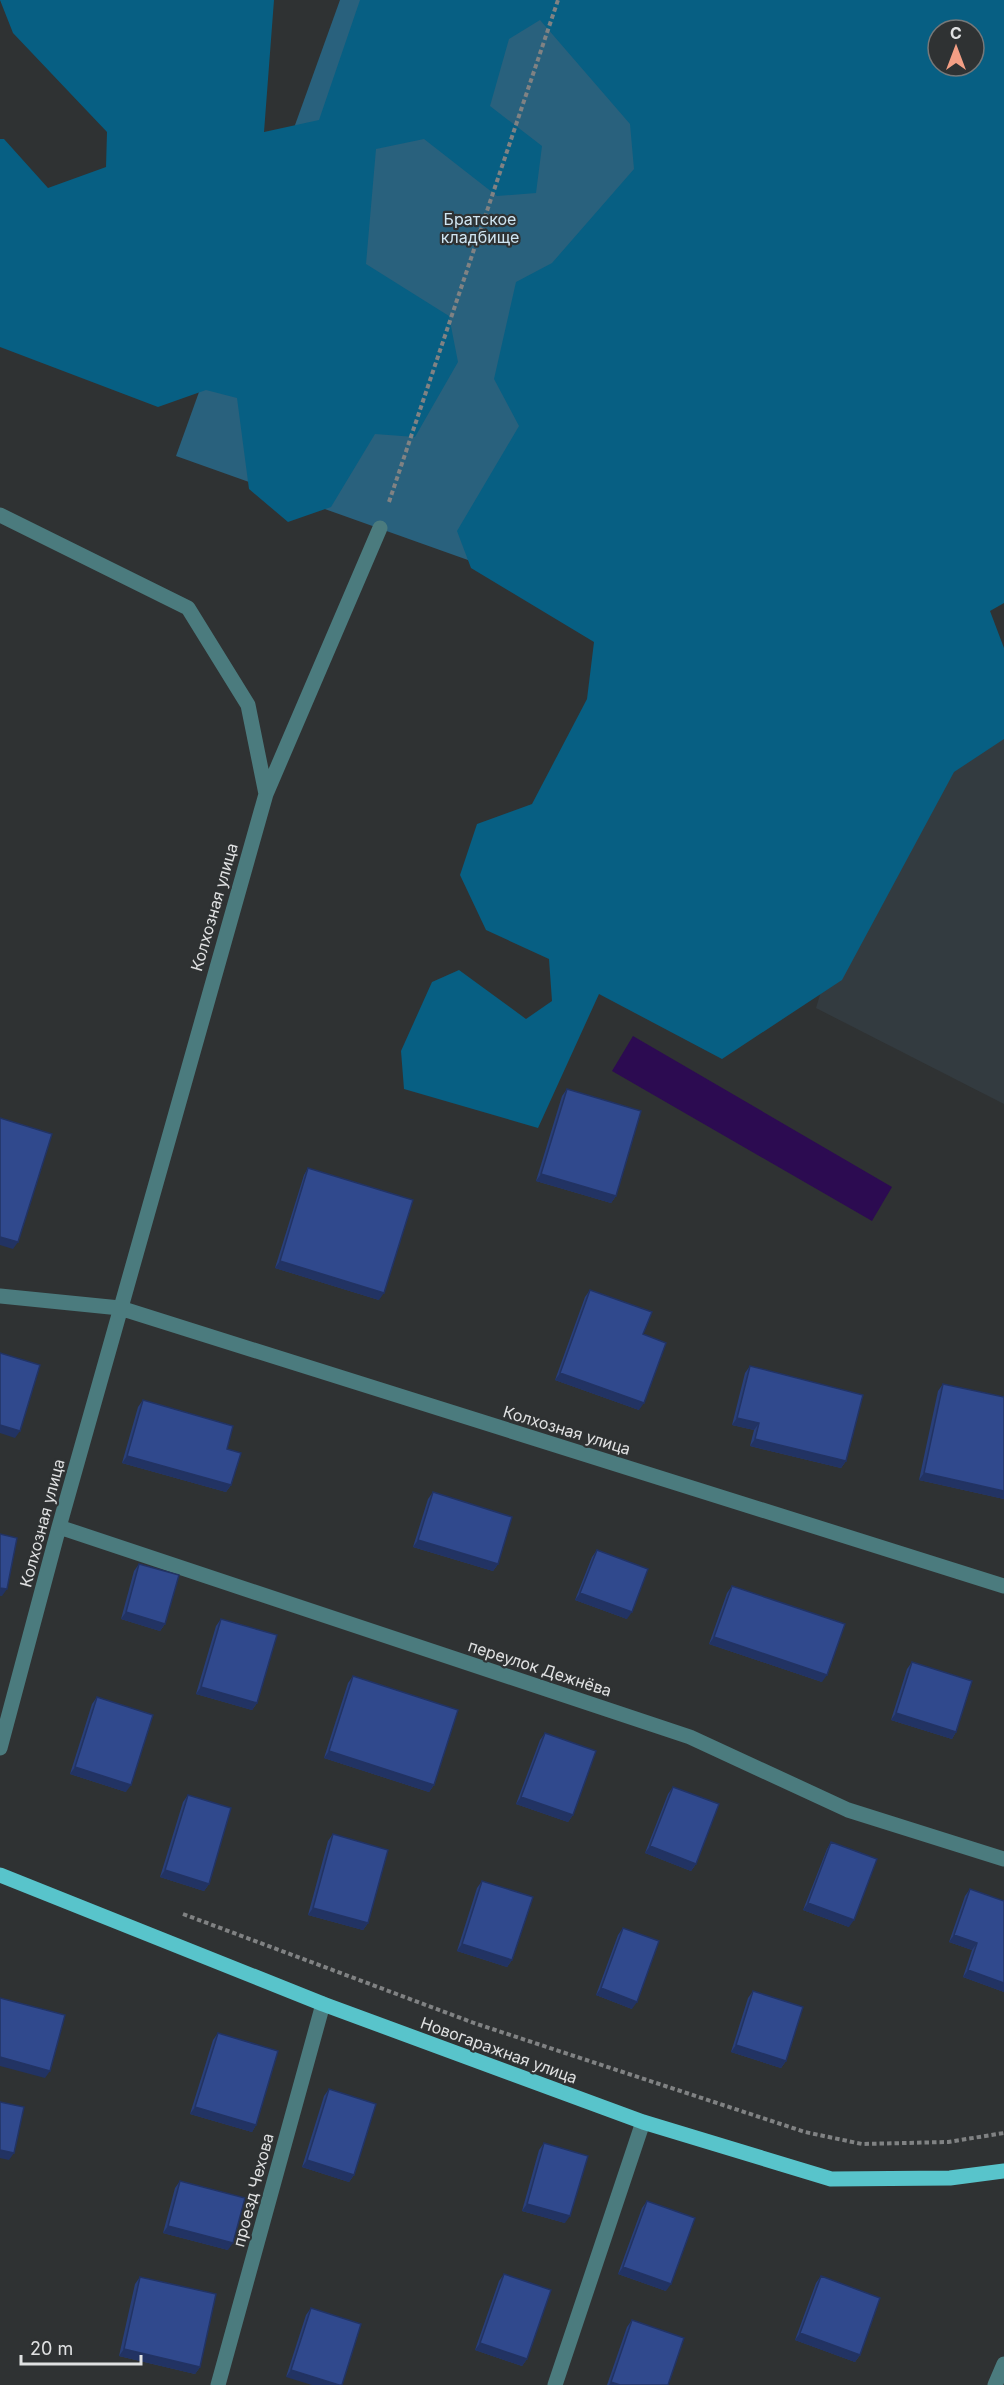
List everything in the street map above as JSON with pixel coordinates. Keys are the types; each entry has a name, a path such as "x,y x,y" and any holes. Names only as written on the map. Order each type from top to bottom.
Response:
{"main road":[{"name":"Новогаражная улица","path":"0,1875 323,2004 643,2122 831,2178 950,2178 1004,2171"}],"street":[{"path":"0,515 188,608 248,705 266,794"},
{"name":"Колхозная улица","path":"0,1748 120,1308 266,794 380,528"},
{"path":"0,1296 120,1308"},
{"name":"Колхозная улица","path":"120,1308 1004,1586"},
{"name":"переулок Дежнёва","path":"59,1527 690,1737 848,1810 1004,1859"},
{"name":"проезд Чехова","path":"218,2385 323,2004"},
{"path":"555,2385 643,2122"},
{"path":"995,2385 1004,2364"}],"path":[{"path":"380,528 558,0"},
{"path":"176,1912 474,2023 805,2132 862,2144 948,2142 1004,2133"}],"shaded area":[{"path":"0,0 274,0 264,132 319,120 360,0 1004,0 1004,603 990,611 1004,648 1004,739 954,772 842,980 722,1059 599,994 538,1128 404,1089 401,1051 432,982 459,970 526,1019 552,1001 549,959 486,930 460,875 477,824 532,804 587,699 594,642 471,568 457,531 519,426 494,379 516,282 552,263 634,169 630,124 540,20 509,39 490,106 542,146 536,193 497,196 424,139 376,149 366,264 449,316 458,362 415,437 375,434 331,507 288,522 249,489 237,398 206,390 158,407 0,347 0,139 4,139 48,188 106,167 107,132 13,33"},
{"path":"1004,665 1004,1104 816,1008 917,671"},
{"path":"633,1036 892,1187 872,1221 612,1071"}],"green space":[{"name":"Братское кладбище","path":"340,0 783,0 569,596 176,456"}],"building":[{"path":"567,1089 641,1111 616,1196 541,1174"},
{"path":"0,1118 52,1134 18,1242 0,1237"},
{"path":"308,1168 413,1200 384,1293 280,1261"},
{"path":"590,1290 652,1312 643,1334 666,1343 644,1403 560,1373"},
{"path":"0,1353 40,1365 20,1431 0,1425"},
{"path":"750,1366 863,1395 846,1461 755,1439 759,1423 737,1418"},
{"path":"943,1384 1004,1397 1004,1491 924,1473"},
{"path":"143,1400 233,1426 227,1449 241,1453 231,1485 127,1456"},
{"path":"433,1492 512,1517 498,1564 418,1540"},
{"path":"0,1534 17,1538 7,1589 0,1588"},
{"path":"597,1550 648,1569 632,1612 580,1593"},
{"path":"139,1564 179,1575 165,1624 126,1612"},
{"path":"732,1586 845,1624 827,1675 714,1637"},
{"path":"221,1619 277,1635 257,1703 201,1687"},
{"path":"912,1662 972,1681 956,1732 896,1713"},
{"path":"353,1676 458,1710 434,1785 329,1751"},
{"path":"97,1697 153,1715 131,1785 75,1767"},
{"path":"545,1733 596,1751 573,1815 521,1797"},
{"path":"673,1787 719,1804 696,1864 650,1846"},
{"path":"188,1795 231,1808 209,1884 165,1870"},
{"path":"333,1834 388,1850 368,1923 313,1908"},
{"path":"831,1842 877,1859 854,1920 808,1903"},
{"path":"482,1881 533,1897 512,1960 462,1944"},
{"path":"970,1889 1004,1901 1004,1983 968,1970 977,1943 954,1935"},
{"path":"623,1928 659,1941 637,2002 601,1988"},
{"path":"753,1991 803,2007 786,2061 736,2045"},
{"path":"0,1998 65,2015 50,2071 0,2057"},
{"path":"218,2033 278,2051 256,2125 195,2107"},
{"path":"329,2089 376,2104 354,2175 307,2160"},
{"path":"0,2102 24,2107 14,2153 0,2150"},
{"path":"544,2143 588,2156 570,2216 527,2204"},
{"path":"180,2181 245,2198 233,2243 168,2226"},
{"path":"647,2201 695,2218 671,2284 623,2267"},
{"path":"504,2274 551,2290 527,2359 480,2343"},
{"path":"821,2276 880,2298 860,2355 800,2333"},
{"path":"140,2277 216,2294 200,2367 124,2349"},
{"path":"311,2308 361,2324 342,2385 291,2370"},
{"path":"632,2320 684,2338 668,2385 620,2385 611,2382"}]}
